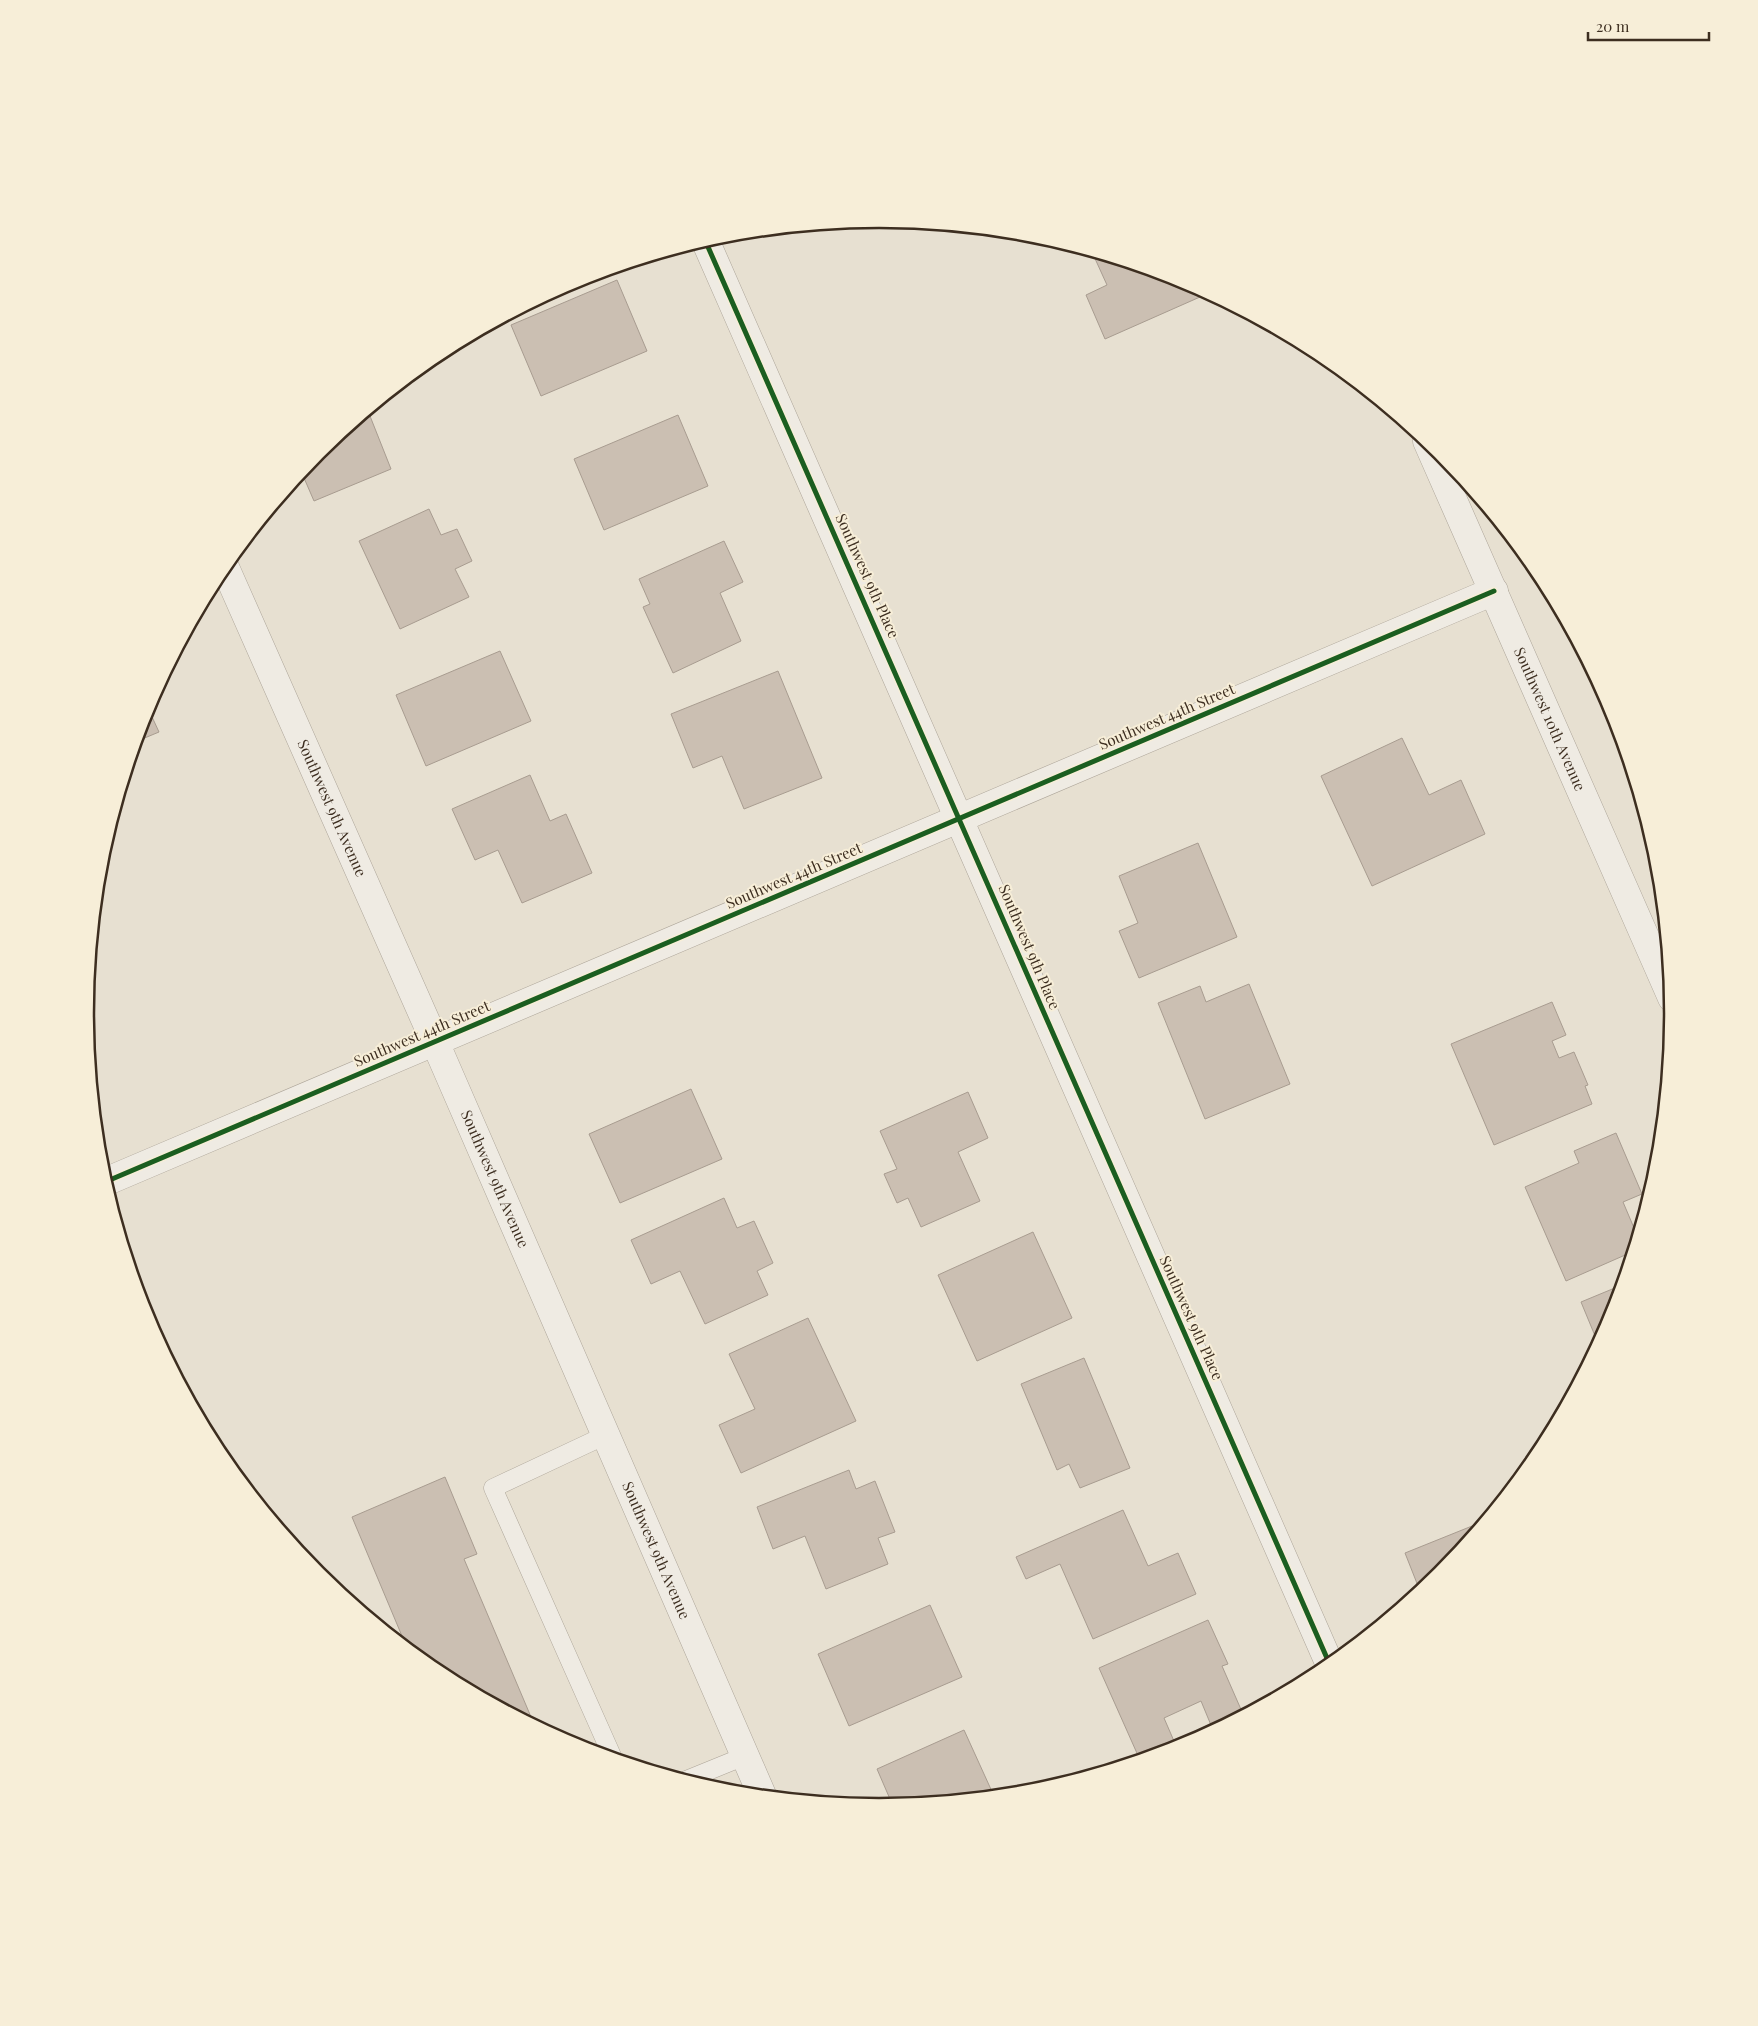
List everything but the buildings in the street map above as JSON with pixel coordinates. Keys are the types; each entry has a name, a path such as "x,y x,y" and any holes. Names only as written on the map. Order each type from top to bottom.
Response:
{"street":[{"name":"Southwest 9th Place","path":"708,247 1327,1658"},
{"name":"Southwest 10th Avenue","path":"1435,459 1663,978"},
{"name":"Southwest 9th Avenue","path":"228,574 436,1042 759,1789"},
{"name":"Southwest 44th Street","path":"112,1179 1494,591"}],"lane":[{"path":"606,1435 493,1488 610,1750"},
{"path":"696,1776 745,1756"}],"cycle path":[{"path":"708,247 1327,1658"},
{"path":"112,1179 1494,591"}]}
